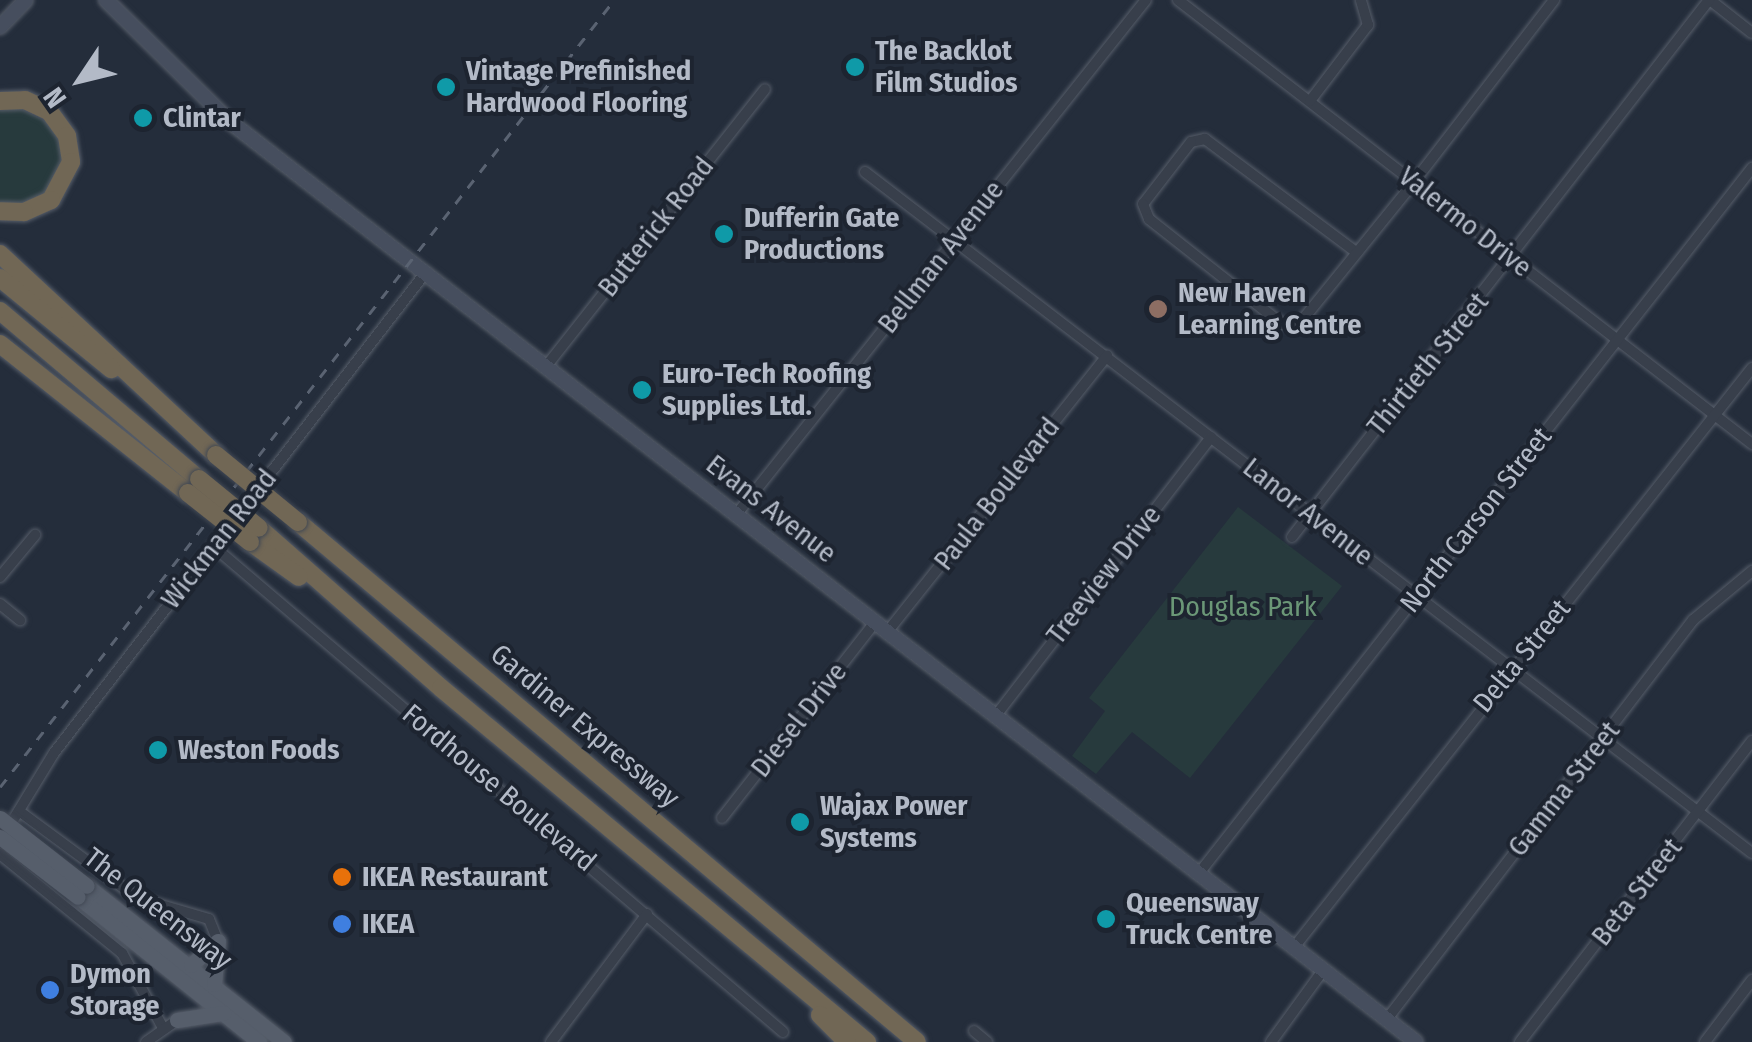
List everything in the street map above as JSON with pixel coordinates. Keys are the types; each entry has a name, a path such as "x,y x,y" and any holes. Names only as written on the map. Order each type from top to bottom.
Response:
{"highway":[{"path":"0,101 24,100 50,111 71,149 66,180 51,200 24,212 0,211"},
{"name":"Gardiner Expressway","path":"0,254 216,455"},
{"name":"Gardiner Expressway","path":"0,278 298,522 918,1042"},
{"path":"0,311 194,486 362,620 867,1042"},
{"path":"0,344 75,405"},
{"path":"0,356 194,486"},
{"path":"790,980 846,1042"}],"main road":[{"path":"0,26 12,0"},
{"path":"0,26 26,0"},
{"name":"Evans Avenue","path":"107,0 230,121 548,364 1416,1042"},
{"name":"The Queensway","path":"0,818 259,1042"},
{"name":"The Queensway","path":"0,839 191,966 284,1042"},
{"path":"191,966 218,941"},
{"path":"214,984 218,941"},
{"path":"169,1023 194,988"},
{"path":"169,1023 223,1013"}],"street":[{"name":"Bellman Avenue","path":"736,514 1146,0"},
{"name":"Valermo Drive","path":"1178,0 1752,444"},
{"path":"1310,102 1368,26 1360,0"},
{"path":"1356,252 1205,139 1191,142 1144,204 1148,219 1282,324 1296,325 1356,252 1414,181 1554,0"},
{"path":"1709,0 1752,33"},
{"name":"Thirtieth Street","path":"1292,537 1709,0"},
{"name":"Butterick Road","path":"548,364 765,90"},
{"name":"North Carson Street","path":"1200,872 1752,168"},
{"name":"Lanor Avenue","path":"865,172 1752,854"},
{"name":"Wickman Road","path":"0,839 54,753 426,272"},
{"name":"Paula Boulevard","path":"888,631 1107,356"},
{"name":"Delta Street","path":"1295,946 1752,368"},
{"name":"Treeview Drive","path":"996,714 1211,436"},
{"path":"0,577 36,535"},
{"name":"Fordhouse Boulevard","path":"213,546 783,1032"},
{"name":"Gamma Street","path":"1387,1019 1693,620 1752,571"},
{"path":"0,604 20,620"},
{"name":"Diesel Drive","path":"722,818 876,621"},
{"name":"Beta Street","path":"1520,1042 1752,741"},
{"path":"20,811 137,898 209,918 218,941"},
{"path":"0,854 122,953 169,1023 146,1042"},
{"path":"551,1042 647,914"},
{"path":"1271,1042 1324,969"},
{"path":"1706,1042 1752,980"},
{"path":"974,1031 987,1042"}],"green space":[{"path":"22,109 53,125 66,155 55,189 25,207 0,205 0,110"},
{"name":"Douglas Park","path":"1238,507 1342,586 1190,778 1132,732 1096,774 1072,756 1105,711 1089,698"}],"railway":[{"path":"0,787 614,0"}],"place":[{"name":"The Backlot Film Studios","path":"855,67"},
{"name":"Vintage Prefinished Hardwood Flooring","path":"446,87"},
{"name":"Clintar","path":"143,118"},
{"name":"Dufferin Gate Productions","path":"724,234"},
{"name":"New Haven Learning Centre","path":"1158,309"},
{"name":"Euro-Tech Roofing Supplies Ltd.","path":"642,390"},
{"name":"Weston Foods","path":"158,750"},
{"name":"Wajax Power Systems","path":"800,822"},
{"name":"IKEA Restaurant","path":"342,877"},
{"name":"Queensway Truck Centre","path":"1106,919"},
{"name":"IKEA","path":"342,924"},
{"name":"Dymon Storage","path":"50,990"}]}
